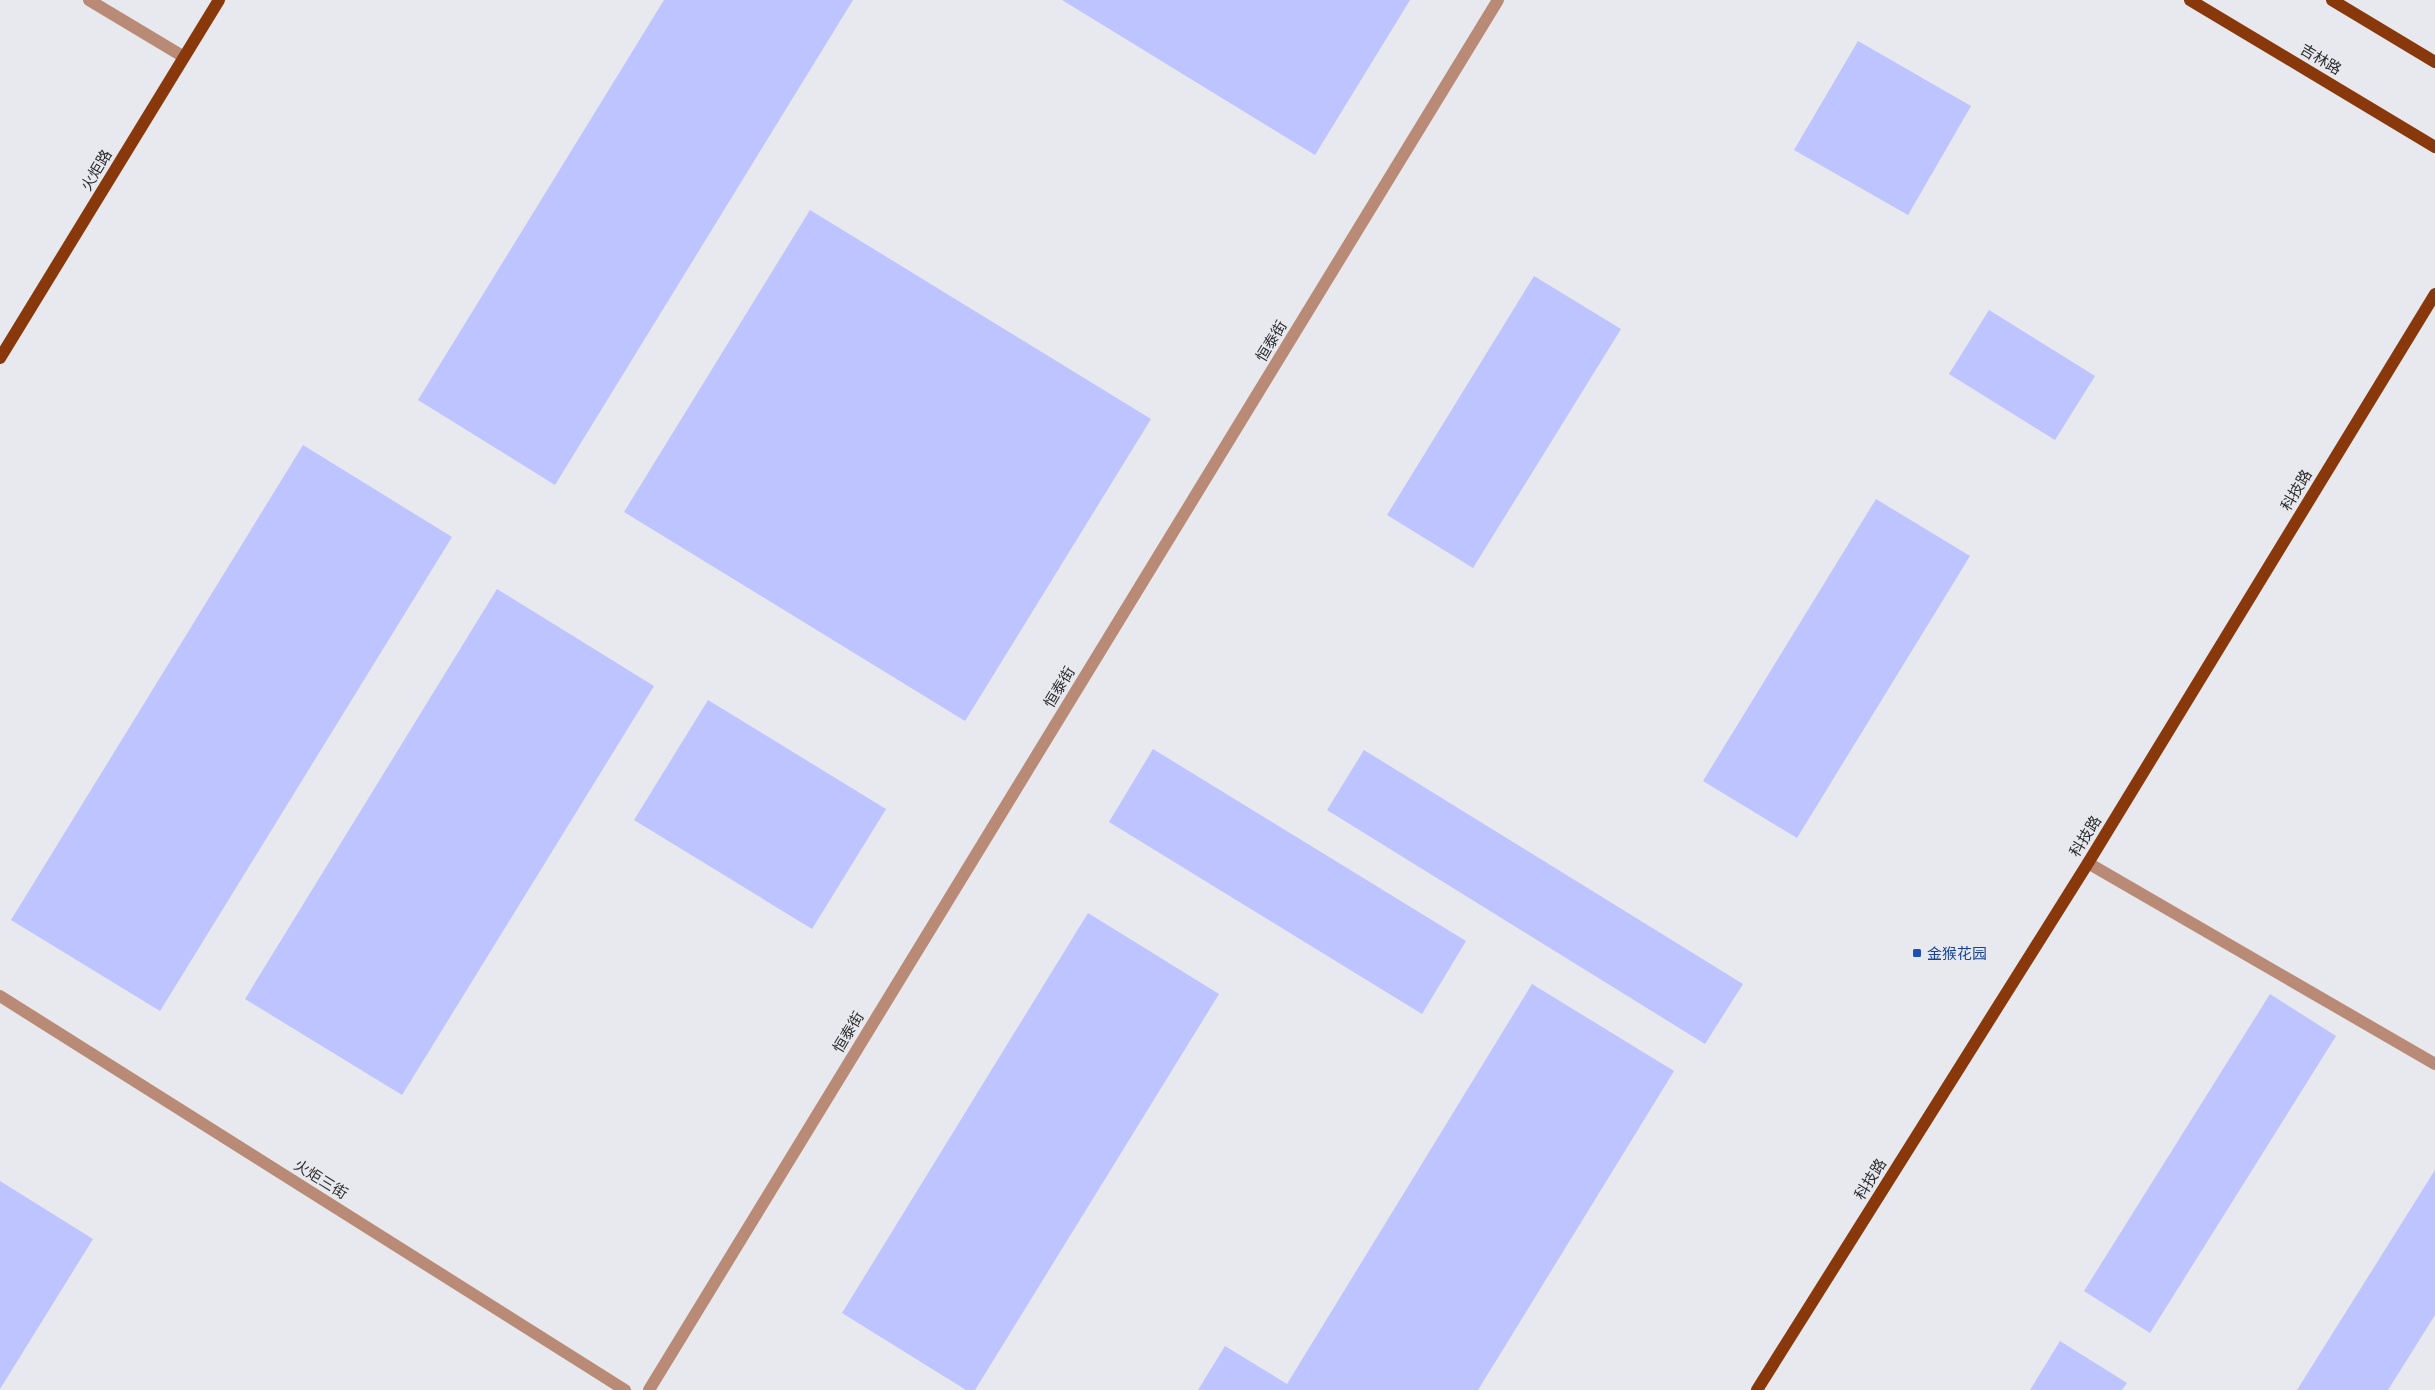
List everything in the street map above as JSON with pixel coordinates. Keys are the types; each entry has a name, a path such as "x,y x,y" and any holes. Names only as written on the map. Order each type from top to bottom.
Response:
{"main road":[{"name":"火炬路","path":"0,358 220,0"},
{"name":"吉林路","path":"2190,0 2435,147"},
{"path":"2332,0 2435,62"},
{"name":"科技路","path":"1757,1390 2088,863 2435,294"}],"street":[{"path":"89,0 184,57"},
{"name":"恒泰街","path":"648,1390 1498,0"},
{"path":"2088,863 2435,1064"},
{"name":"火炬三街","path":"0,996 625,1390"}],"building":[{"path":"664,0 853,0 555,485 418,400"},
{"path":"1062,0 1410,0 1315,155"},
{"path":"1858,41 1971,106 1908,215 1794,150"},
{"path":"810,210 1151,419 965,721 624,512"},
{"path":"1534,276 1621,329 1473,568 1387,515"},
{"path":"1989,310 2095,376 2055,440 1949,374"},
{"path":"303,445 452,537 160,1011 11,920"},
{"path":"1876,499 1970,556 1797,838 1703,781"},
{"path":"497,589 654,686 402,1095 245,999"},
{"path":"708,700 886,809 812,929 634,820"},
{"path":"1153,749 1466,941 1422,1014 1109,822"},
{"path":"1364,750 1743,984 1705,1044 1327,810"},
{"path":"1088,913 1219,994 975,1390 966,1390 842,1313"},
{"path":"1532,984 1674,1071 1478,1390 1198,1390 1225,1346 1287,1384"},
{"path":"2270,994 2336,1036 2150,1333 2084,1291"},
{"path":"2435,1170 2435,1315 2388,1390 2297,1390"},
{"path":"0,1181 93,1239 0,1389"},
{"path":"2060,1341 2127,1383 2122,1390 2030,1390"}],"place":[{"name":"金猴花园","path":"1917,953"}]}
